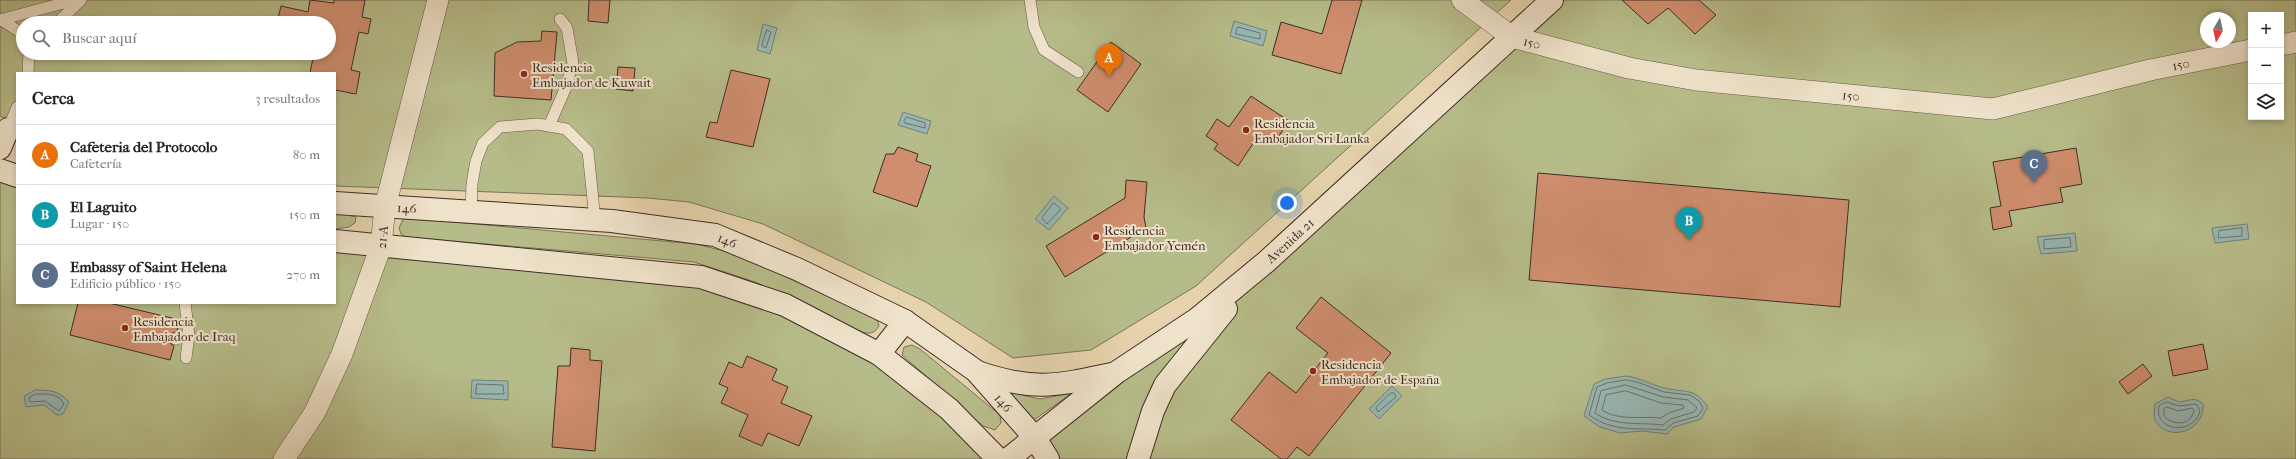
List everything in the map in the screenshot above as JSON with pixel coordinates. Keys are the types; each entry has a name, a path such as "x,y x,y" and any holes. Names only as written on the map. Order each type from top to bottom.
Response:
{"main road":[{"name":"Avenida 21","path":"1008,459 1117,372 1198,319 1266,262 1552,0"},
{"path":"0,170 16,176"},
{"name":"146","path":"336,203 595,220 715,234 797,269 905,321 976,372 1035,438 1048,459"},
{"path":"336,242 701,278 785,305 879,354 949,409 998,459"},
{"path":"1138,459 1153,411 1165,385 1266,262"},
{"path":"879,354 905,321"},
{"path":"976,372 1002,380 1031,386 1052,386 1117,372"}],"street":[{"name":"21-A","path":"284,459 315,412 342,354 382,246 385,207 438,0"},
{"name":"150","path":"1462,0 1512,37 1629,68 1696,80 1993,109 2150,70 2248,51"},
{"path":"2284,44 2296,42"}],"lane":[{"path":"19,16 75,0"},
{"path":"64,16 81,0"},
{"path":"1030,0 1034,27 1044,50 1078,72"},
{"path":"2,21 16,17"},
{"path":"549,126 566,87 573,63 566,28 560,19"},
{"path":"2,21 16,30"},
{"path":"28,72 29,60"},
{"path":"6,134 16,109"},
{"path":"471,212 472,184 476,161 483,143 500,127 538,124 566,129 588,151 595,220"},
{"path":"185,304 189,336 186,358"},
{"path":"188,325 193,304"},
{"path":"175,338 189,336"}],"green space":[{"path":"0,0 1511,0 1196,286 1091,350 1013,358 926,302 763,224 689,202 648,198 336,186 336,72 16,72 16,124 0,116"},
{"path":"1552,0 2296,0 2296,459 1048,459 1035,438 1198,319"},
{"path":"0,170 16,176 16,304 336,304 336,241 701,277 879,354 998,459 0,459"},
{"path":"336,212 356,217 355,223 349,227 336,229"},
{"path":"403,219 420,219 696,244 736,254 877,319 879,326 872,333 861,332 755,282 694,262 406,237 401,234 399,228"},
{"path":"912,345 920,349 1000,415 1001,423 995,430 983,426 902,355 904,347"},
{"path":"1008,392 1040,399 1072,393 1034,420"}],"water":[{"path":"1234,21 1267,31 1263,46 1230,36"},
{"path":"763,24 777,28 770,54 757,50"},
{"path":"903,112 931,121 927,134 898,125"},
{"path":"1054,196 1068,208 1049,230 1035,219"},
{"path":"2247,224 2249,239 2215,243 2212,228"},
{"path":"2075,233 2077,251 2041,254 2037,237"},
{"path":"1627,376 1665,388 1689,392 1698,396 1708,407 1701,419 1674,427 1667,434 1642,431 1620,433 1600,427 1584,416 1594,384 1605,379"},
{"path":"472,380 508,381 508,400 471,398"},
{"path":"1392,386 1402,396 1379,419 1369,409"},
{"path":"35,390 46,390 62,395 69,402 63,414 57,415 44,405 26,407 24,396"},
{"path":"2168,397 2179,402 2197,400 2203,404 2202,414 2198,422 2184,431 2168,431 2161,427 2154,418 2155,404"}],"building":[{"path":"310,0 334,3 334,0 365,0 362,17 371,19 368,34 359,32 351,70 360,72 356,94 336,90 336,72 310,72 313,60 336,60 336,16 279,16 281,6 308,12"},
{"path":"589,0 610,0 608,23 588,21"},
{"path":"1332,0 1362,0 1341,74 1272,55 1281,22 1322,34"},
{"path":"1622,0 1699,0 1716,15 1695,34 1668,8 1648,24"},
{"name":"Residencia Embajador de Kuwait","path":"542,31 557,32 551,100 494,96 495,53 517,42 541,41"},
{"path":"1111,42 1141,64 1108,112 1077,90"},
{"path":"618,67 635,68 633,91 616,89"},
{"path":"731,70 770,79 753,147 706,137 710,122 717,123"},
{"name":"Residencia Embajador Sri Lanka","path":"1251,96 1289,121 1274,143 1260,133 1238,166 1214,149 1218,144 1206,136 1217,119 1229,127"},
{"path":"898,147 918,154 916,161 931,166 917,207 873,192 886,154 894,154"},
{"path":"2076,148 2082,184 2060,188 2063,202 2009,211 2012,226 1993,230 1990,208 2001,206 1993,162"},
{"path":"1538,173 1849,200 1840,307 1529,280"},
{"name":"Residencia Embajador Yemén","path":"1126,180 1147,182 1144,217 1146,228 1065,277 1046,246 1125,198"},
{"path":"1321,297 1391,353 1309,456 1297,447 1287,459 1281,459 1231,420 1269,372 1296,393 1328,353 1296,328"},
{"name":"Residencia Embajador de Iraq","path":"78,304 113,304 180,320 177,331 168,337 170,343 174,346 170,360 70,335"},
{"path":"2203,344 2208,369 2173,376 2168,351"},
{"path":"571,348 590,350 590,360 602,361 595,451 552,447 558,366 570,366"},
{"path":"747,356 777,369 772,380 788,387 781,403 812,416 799,446 768,433 762,446 739,436 748,415 721,403 728,388 719,384 729,362 742,368"},
{"path":"2143,364 2152,376 2128,394 2119,382"}],"place":[{"name":"Residencia Embajador de Kuwait","path":"524,74"},
{"name":"Cafeteria del Protocolo","path":"1109,77"},
{"name":"Residencia Embajador Sri Lanka","path":"1246,130"},
{"name":"Embassy of Saint Helena","path":"2034,183"},
{"name":"Residencia Embajador Yemén","path":"1096,237"},
{"name":"El Laguito","path":"1689,240"},
{"name":"Residencia Embajador de Iraq","path":"125,328"},
{"name":"Residencia Embajador de España","path":"1313,371"}]}
